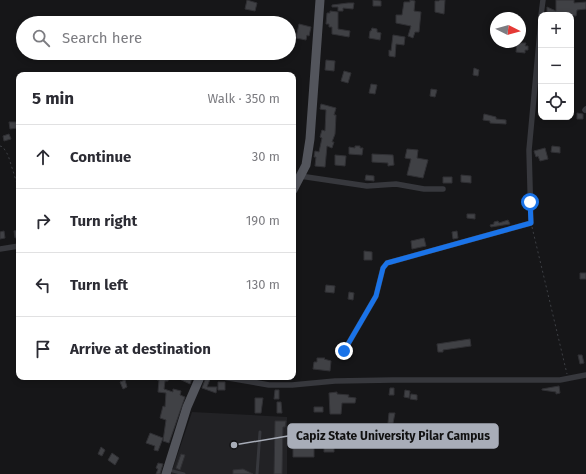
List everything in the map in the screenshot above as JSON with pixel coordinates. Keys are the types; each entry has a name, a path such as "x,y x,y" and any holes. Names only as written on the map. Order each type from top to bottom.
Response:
{"main road":[{"path":"296,184 306,165 310,139 320,0"},
{"path":"167,472 187,407 199,380"}],"street":[{"path":"542,12 543,0"},
{"path":"344,351 376,296 383,268 387,263 531,223 529,150 538,48"},
{"path":"300,176 367,186 396,184 424,189 443,189"},
{"path":"0,249 16,246"},
{"path":"240,380 269,385 393,380 568,379 586,375"}],"lane":[{"path":"257,474 260,432"},
{"path":"167,472 184,474"}],"path":[{"path":"0,146 3,147 8,156 16,181"},
{"path":"531,223 568,379"}],"shaded area":[{"path":"192,412 287,417 287,474 171,474"}],"building":[{"path":"247,0 257,3 255,11 245,9"},
{"path":"373,0 381,1 381,6 373,6"},
{"path":"410,0 415,1 414,11 421,12 419,32 415,32 413,38 408,36 411,26 396,23 396,15 402,15 404,2 410,2"},
{"path":"445,0 444,14 435,12 435,1"},
{"path":"556,0 574,0 574,3 586,2 586,9 577,10 576,16 574,16 574,12 547,12 547,7 556,11"},
{"path":"354,3 353,9 343,8 343,11 338,11 338,7 332,7 332,5"},
{"path":"330,11 338,12 338,29 350,31 349,37 332,34 332,27 329,27 329,24 326,24 327,13 330,13"},
{"path":"299,24 311,27 309,36 307,35 306,40 296,38"},
{"path":"372,28 377,29 377,32 381,33 380,40 369,38"},
{"path":"393,35 405,37 404,45 396,44 395,57 389,56"},
{"path":"526,46 528,46 528,50 525,50 525,53 516,52 516,48 526,48"},
{"path":"326,60 335,61 334,71 325,70"},
{"path":"474,68 479,70 478,76 473,75"},
{"path":"344,71 351,73 348,83 341,81"},
{"path":"371,84 377,85 375,94 369,93"},
{"path":"431,89 437,90 435,97 430,96"},
{"path":"321,104 336,108 334,115 336,115 335,134 332,142 334,142 332,148 327,146 325,167 315,166 316,157 314,157 315,151 319,152 322,130 325,131 326,110 320,109"},
{"path":"577,113 583,114 583,119 577,119"},
{"path":"484,114 496,117 496,119 506,120 506,124 490,123 490,121 483,120"},
{"path":"9,122 16,122 16,128 10,129"},
{"path":"9,134 11,139 4,141 3,136"},
{"path":"355,146 360,146 360,148 363,148 362,155 349,154 349,147 355,148"},
{"path":"552,146 560,147 560,153 551,152"},
{"path":"545,148 548,159 540,161 538,156 536,157 534,151"},
{"path":"407,149 418,150 417,158 428,160 423,178 407,175 411,159 405,158"},
{"path":"372,154 393,155 394,165 388,166 388,163 372,162"},
{"path":"335,155 346,156 345,166 335,165"},
{"path":"366,175 374,176 374,181 365,180"},
{"path":"461,175 471,176 471,183 461,182"},
{"path":"443,177 452,177 452,183 443,183"},
{"path":"467,214 475,214 475,219 467,218"},
{"path":"508,220 510,224 491,227 490,225 494,224 494,222 498,221 499,223"},
{"path":"4,231 5,238 0,239 0,232"},
{"path":"14,231 16,231 15,238"},
{"path":"457,231 458,238 453,239 452,232"},
{"path":"424,238 426,246 412,249 411,241"},
{"path":"364,251 372,252 372,260 364,260"},
{"path":"580,273 586,273 586,279 580,279"},
{"path":"326,285 335,286 334,293 325,292"},
{"path":"349,292 354,293 353,300 348,299"},
{"path":"470,339 471,346 438,352 437,344"},
{"path":"578,355 582,355 584,363 580,364"},
{"path":"317,358 325,358 324,359 331,361 330,371 313,369 314,362 317,362"},
{"path":"125,380 127,387 123,389 120,382"},
{"path":"159,380 168,380 165,381 164,389 173,392 173,389 181,391 180,395 185,397 169,443 163,441 166,420 160,418 163,406 165,407 166,393 158,392"},
{"path":"181,380 191,380 190,384"},
{"path":"205,380 210,380 207,387 217,387 216,393 202,388"},
{"path":"218,382 225,382 225,390 218,390"},
{"path":"559,386 560,393 556,394 556,392 542,390 542,389"},
{"path":"390,388 394,388 394,395 389,395"},
{"path":"275,390 279,390 279,399 274,399"},
{"path":"405,390 410,391 409,398 404,397"},
{"path":"337,392 337,394 349,395 348,397 356,398 355,403 342,403 341,414 330,414 329,393"},
{"path":"411,394 417,395 417,400 410,399"},
{"path":"255,398 263,398 261,413 255,413"},
{"path":"277,402 281,402 282,413 277,413"},
{"path":"314,407 323,407 323,412 314,412"},
{"path":"389,413 395,413 393,423 388,423"},
{"path":"275,421 286,421 285,427 283,427 282,474 274,474"},
{"path":"328,431 334,431 334,452 324,452 324,446 328,446"},
{"path":"150,433 163,438 158,451 154,450 155,446 146,443"},
{"path":"293,446 314,447 314,457 293,457"},
{"path":"101,447 105,450 102,456 98,454"},
{"path":"112,453 119,458 115,465 108,460"},
{"path":"181,454 185,455 180,470 176,468"},
{"path":"158,463 163,464 160,474 156,474 158,469 156,468"},
{"path":"243,469 253,474 233,474 233,470"}],"place":[{"name":"Capiz State University Pilar Campus","path":"234,445"}],"route":[{"path":"344,351 376,296 383,268 387,263 531,223 530,202"}]}
